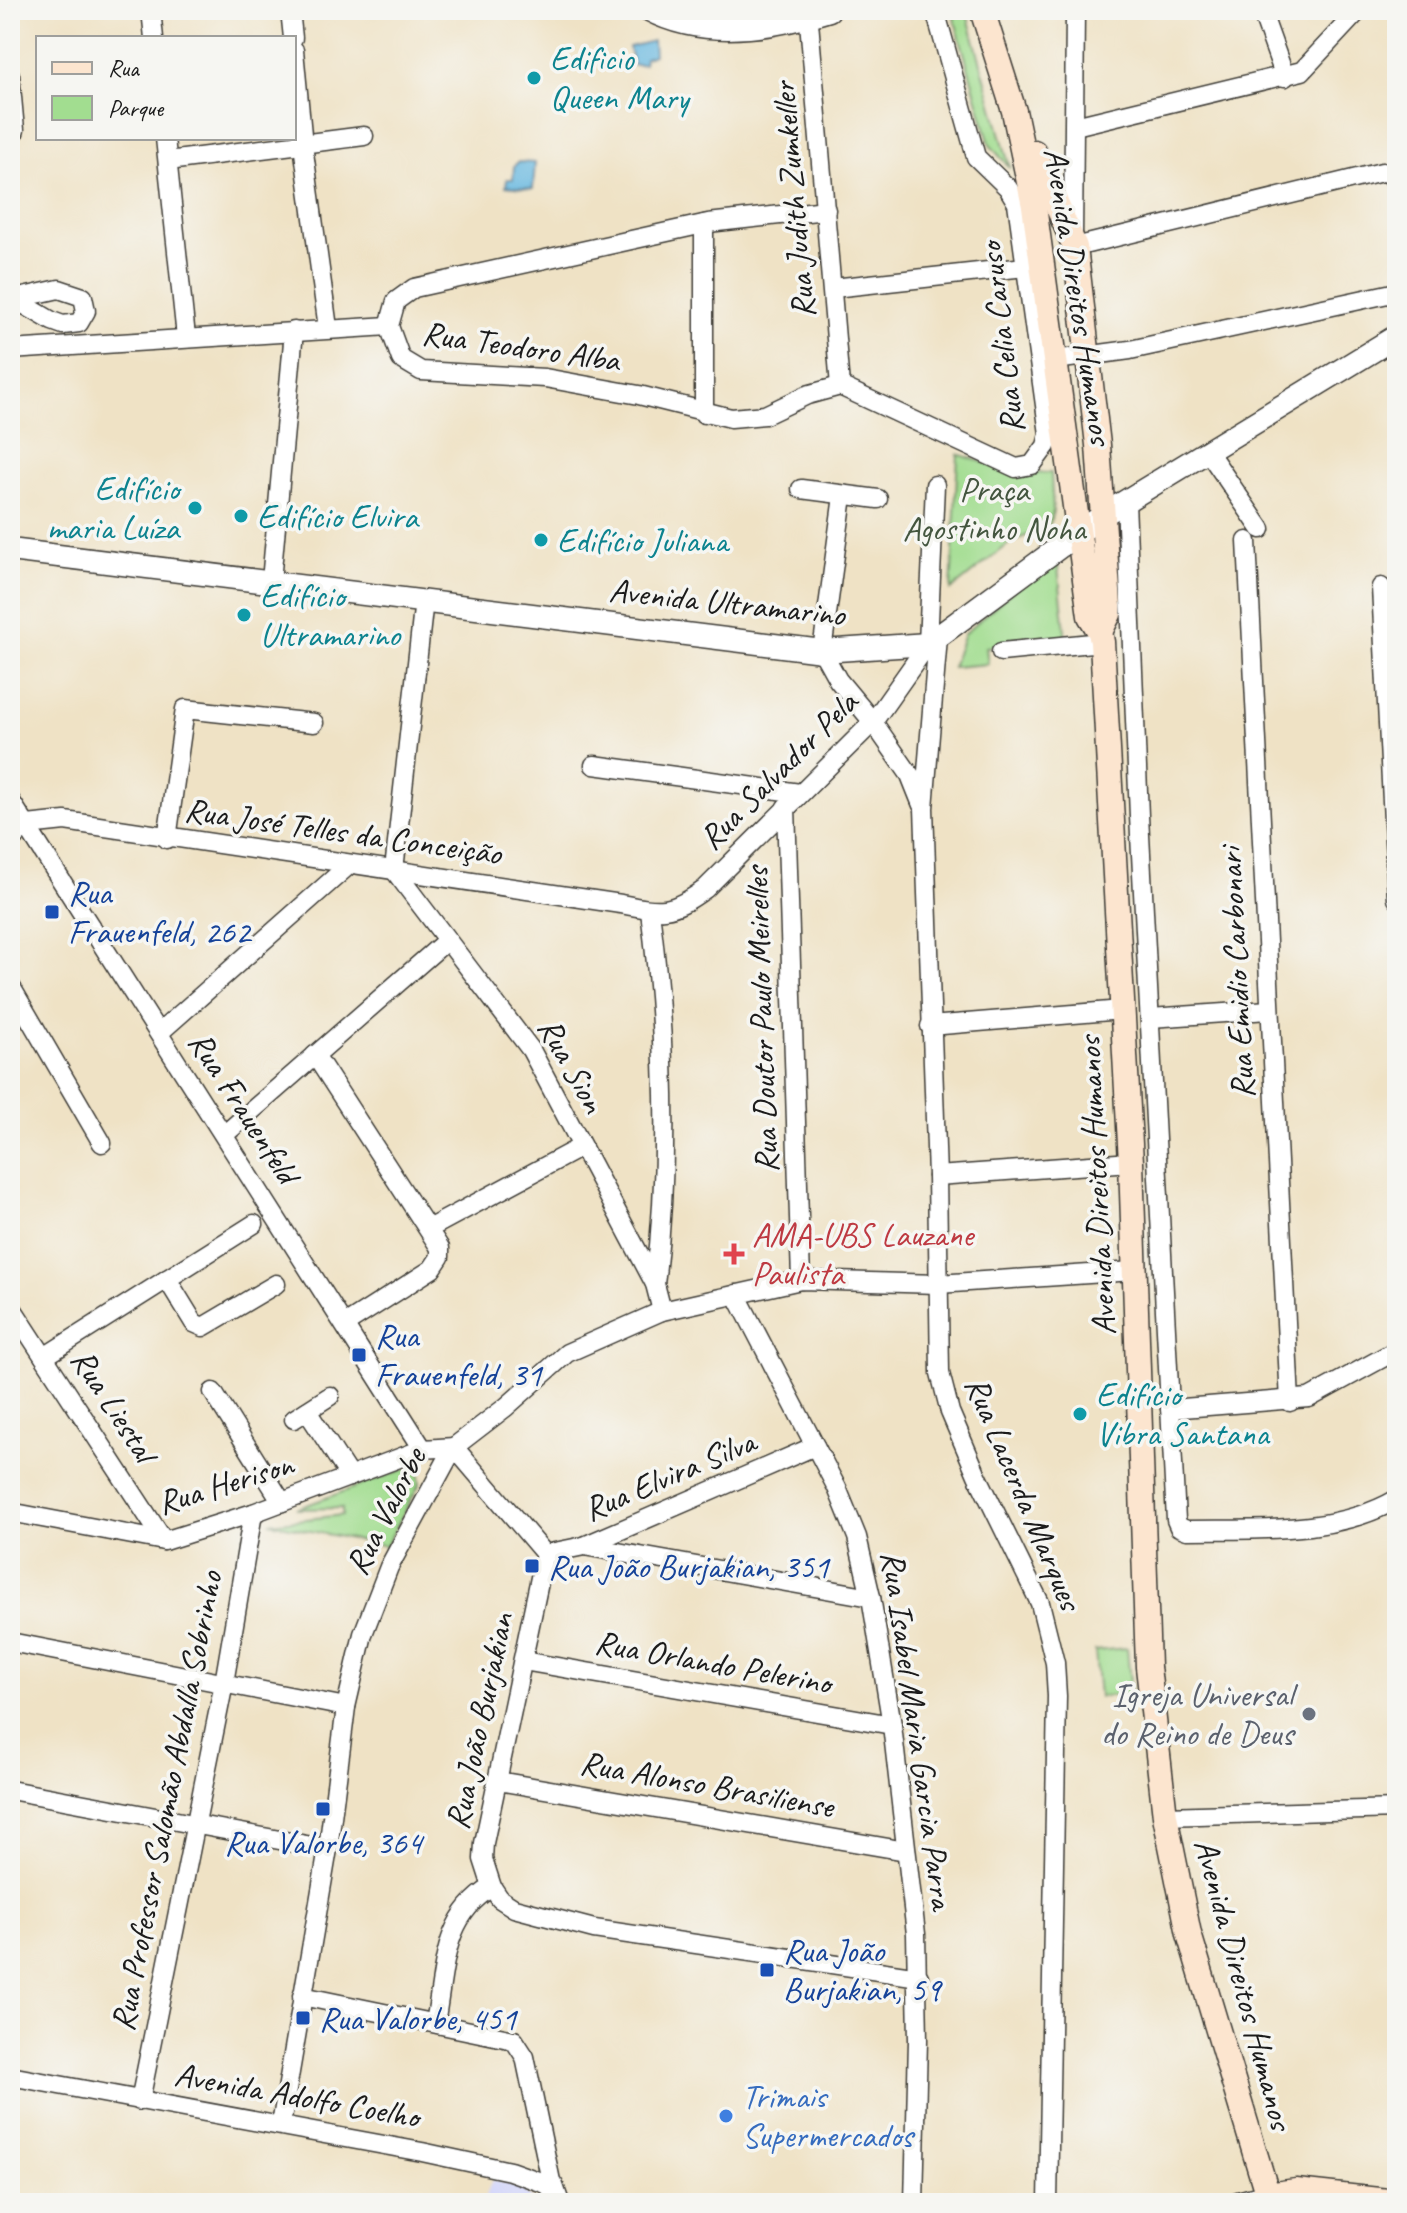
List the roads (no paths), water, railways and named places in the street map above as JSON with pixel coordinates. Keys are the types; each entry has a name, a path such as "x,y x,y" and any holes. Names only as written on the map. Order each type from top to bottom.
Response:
{"main road":[{"name":"Avenida Direitos Humanos","path":"982,10 1014,111 1034,206 1090,616 1101,637"},
{"name":"Avenida Direitos Humanos","path":"1014,111 1026,125 1039,166 1074,245 1089,355 1109,614 1101,637 1131,1162 1148,1667 1165,1816 1191,1944 1269,2199"},
{"path":"1269,2199 1296,2191 1397,2202"}],"street":[{"path":"151,10 154,36"},
{"path":"290,10 293,36"},
{"path":"649,10 682,23 739,28 816,12"},
{"name":"Rua Celia Caruso","path":"840,386 1016,468 1032,465 1046,446 1049,434 1017,203 1008,188 976,157 935,10"},
{"path":"1075,10 1074,245 1382,172 1389,173 1397,183"},
{"path":"1261,10 1285,77"},
{"path":"1075,126 1302,71 1359,10"},
{"name":"Rua Judith Zumkeller","path":"816,12 826,210 840,386"},
{"path":"296,71 328,328"},
{"path":"10,75 15,116 10,144"},
{"path":"168,161 364,136"},
{"path":"165,140 186,337"},
{"name":"Rua Teodoro Alba","path":"826,210 704,224 409,289 396,301 389,326 401,359 421,371 545,378 639,395 704,414 746,419 840,386"},
{"path":"704,224 704,414"},
{"path":"833,288 1025,267"},
{"path":"1055,360 1397,292"},
{"path":"10,350 389,326"},
{"path":"271,581 294,331"},
{"path":"933,641 1103,515 1397,336"},
{"name":"Rua Emidio Carbonari","path":"1209,453 1254,535 1269,1010 1290,1402"},
{"name":"Rua Lacerda Marques","path":"935,485 933,641 924,808 937,1176 940,1373 950,1412 977,1475 1040,1603 1055,1663 1057,1710 1048,2203"},
{"path":"801,489 878,499"},
{"path":"822,651 843,496"},
{"path":"1126,502 1170,1409 1179,1527 1220,1529 1338,1522 1360,1517 1397,1499"},
{"name":"Avenida Ultramarino","path":"10,550 822,651 933,641"},
{"path":"1381,587 1391,648 1397,899"},
{"path":"394,870 424,600"},
{"path":"1001,652 1101,637"},
{"name":"Rua Salvador Pela","path":"650,911 672,909 705,889 873,722 933,641"},
{"name":"Rua Lacerda Marques","path":"822,651 838,680 873,722 910,775 924,808"},
{"path":"167,839 185,709 314,723"},
{"path":"594,765 800,793"},
{"name":"Rua Frauenfeld","path":"10,800 423,1449"},
{"name":"Rua Doutor Paulo Meirelles","path":"786,807 801,1280"},
{"name":"Rua José Telles da Conceição","path":"27,825 65,821 167,839 621,904 650,911"},
{"path":"10,842 27,825"},
{"path":"159,1033 349,865"},
{"name":"Rua Sion","path":"394,870 531,1050 655,1284 662,1311"},
{"path":"650,911 664,1052 661,1212 655,1284"},
{"path":"224,1135 446,941"},
{"path":"10,985 102,1143"},
{"path":"930,1026 1122,1010"},
{"path":"1150,1018 1269,1010"},
{"path":"315,1055 430,1228 440,1248 440,1257 432,1269 346,1324"},
{"path":"430,1228 581,1147"},
{"path":"937,1176 1131,1162"},
{"path":"44,1357 254,1224"},
{"name":"Rua Valorbe","path":"281,2125 328,1849 346,1707 378,1594 454,1447 506,1407 567,1353 662,1311 801,1280 938,1284 1134,1271"},
{"path":"167,1279 194,1323 203,1327 276,1284"},
{"name":"Rua Isabel Maria Garcia Parra","path":"736,1294 815,1446 857,1537 871,1597 892,1725 919,1977 914,2203"},
{"name":"Rua Liestal","path":"10,1305 164,1541"},
{"path":"1170,1409 1290,1402 1324,1392 1397,1350"},
{"path":"213,1392 282,1502"},
{"path":"330,1396 301,1415 350,1477"},
{"name":"Rua Elvira Silva","path":"545,1554 584,1546 815,1446"},
{"path":"454,1447 545,1554"},
{"name":"Rua Herison","path":"10,1512 164,1541 253,1513 423,1449 454,1447"},
{"name":"Rua Professor Salomão Abdalla Sobrinho","path":"140,2101 224,1683 253,1513"},
{"path":"584,1546 871,1597"},
{"name":"Rua João Burjakian","path":"492,1887 483,1859 545,1554"},
{"path":"10,1642 346,1707"},
{"name":"Rua Orlando Pelerino","path":"523,1661 892,1725"},
{"name":"Rua Alonso Brasiliense","path":"498,1781 906,1851"},
{"path":"10,1790 328,1849"},
{"path":"1165,1816 1397,1809"},
{"path":"435,2023 454,1926 468,1903 492,1887 503,1902 514,1908 594,1929 919,1977"},
{"path":"302,1996 508,2037 520,2048 555,2194"},
{"name":"Avenida Adolfo Coelho","path":"10,2076 281,2125 524,2174 555,2194"},
{"path":"524,2174 547,2161"},
{"path":"1238,2203 1269,2199"}],"water":[{"path":"653,41 654,55 645,58 644,64 633,65 629,47"},
{"path":"518,162 535,163 533,189 506,186 507,179 513,179 514,166"}],"place":[{"name":"Edificio Queen Mary","path":"534,78"},
{"name":"Edifício maria Luíza","path":"195,508"},
{"name":"Edifício Elvira","path":"241,516"},
{"name":"Edifício Juliana","path":"541,540"},
{"name":"Edifício Ultramarino","path":"244,615"},
{"name":"Rua Frauenfeld, 262","path":"52,912"},
{"name":"AMA-UBS Lauzane Paulista","path":"734,1254"},
{"name":"Rua Frauenfeld, 31","path":"359,1355"},
{"name":"Edifício Vibra Santana","path":"1080,1414"},
{"name":"Rua João Burjakian, 351","path":"532,1566"},
{"name":"Igreja Universal do Reino de Deus","path":"1309,1714"},
{"name":"Rua Valorbe, 364","path":"323,1809"},
{"name":"Rua João Burjakian, 59","path":"767,1970"},
{"name":"Rua Valorbe, 451","path":"303,2018"},
{"name":"Trimais Supermercados","path":"726,2116"}],"park label":[{"name":"Praça Agostinho Noha","path":"994,508"}]}
